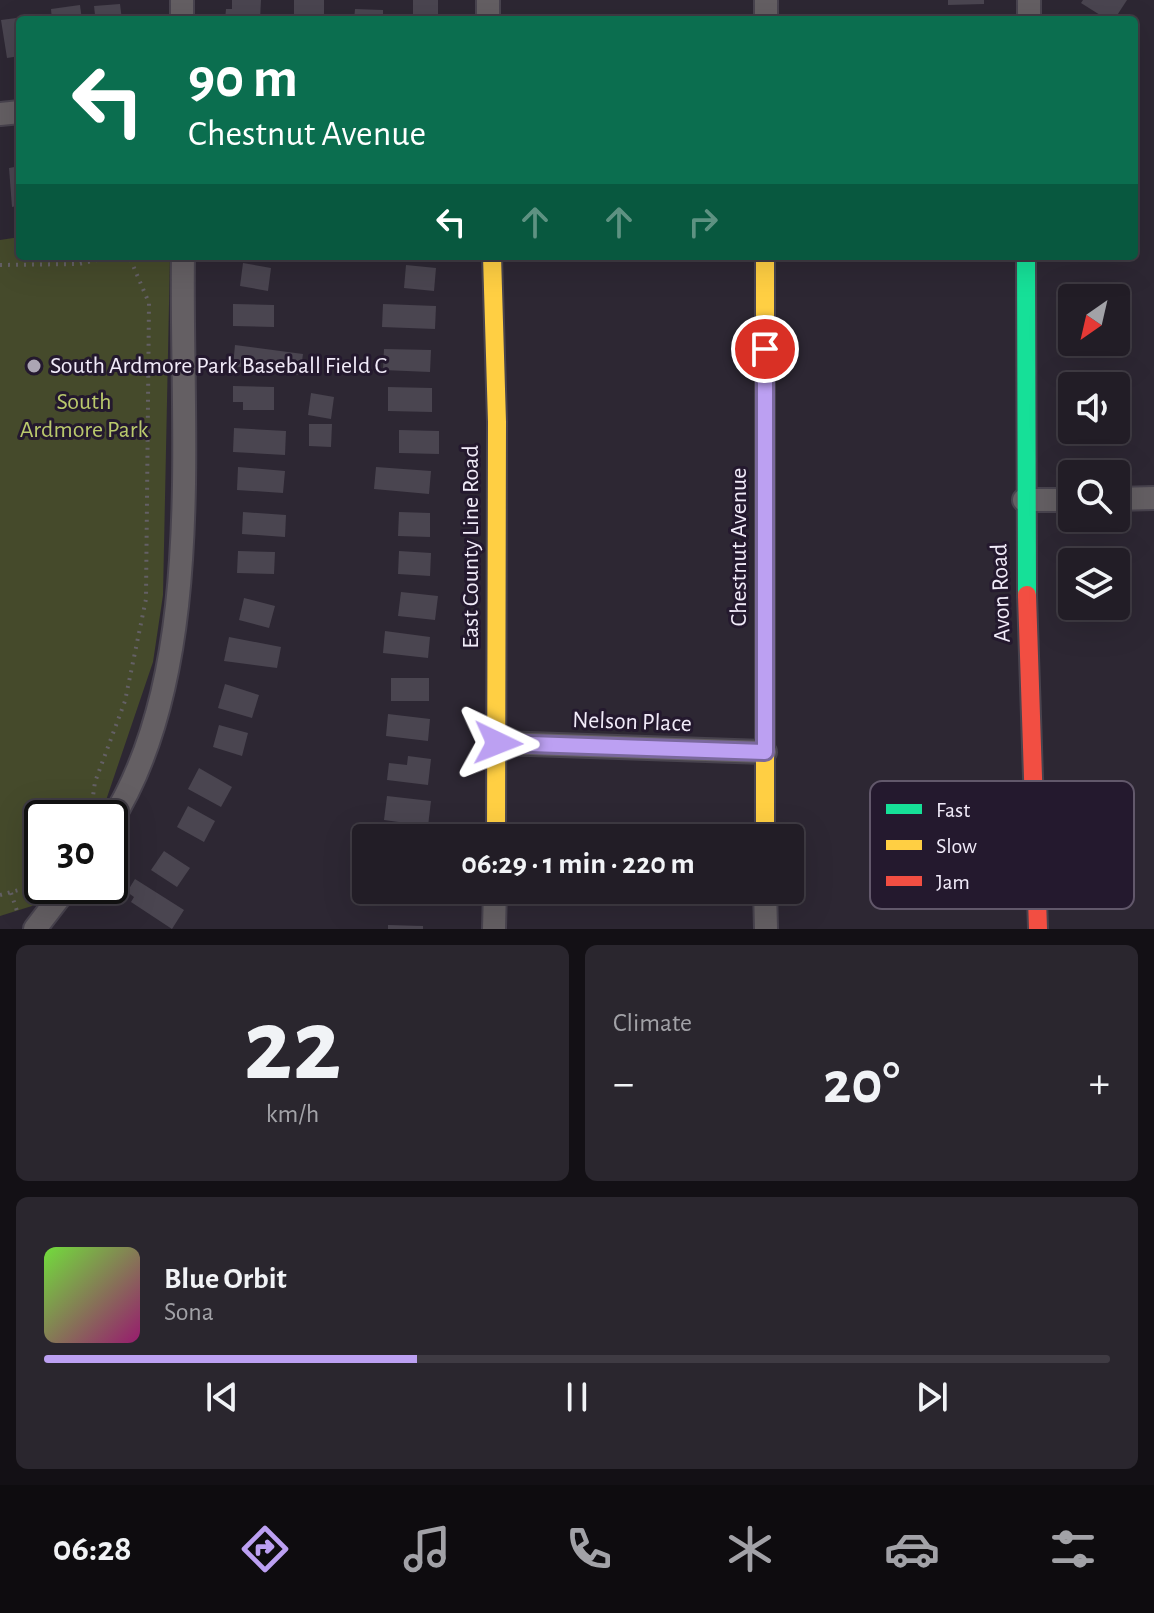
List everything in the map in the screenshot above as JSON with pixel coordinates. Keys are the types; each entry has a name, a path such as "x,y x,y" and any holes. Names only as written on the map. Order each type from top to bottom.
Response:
{"street":[{"path":"120,800 151,733 175,630 181,531 183,260"},
{"name":"East County Line Road","path":"492,260 497,422 496,824"},
{"name":"Chestnut Avenue","path":"765,260 765,824"},
{"name":"Avon Road","path":"1026,260 1024,500 1033,781"},
{"path":"1130,499 1154,498"},
{"path":"1024,500 1058,500"},
{"name":"Nelson Place","path":"498,743 765,752"},
{"path":"35,929 54,904"},
{"path":"494,929 495,904"},
{"path":"765,904 766,929"},
{"name":"Avon Road","path":"1037,909 1038,929"}],"path":[{"path":"0,265 79,264 97,260"},
{"path":"94,800 95,782 128,689 146,599 149,303 131,260"},
{"path":"0,895 24,889"},
{"path":"11,893 17,911"}],"green space":[{"name":"South Ardmore Park","path":"16,238 16,260 170,260 163,595 153,662 106,800 24,800 24,904 34,904 0,916 0,240"}],"building":[{"path":"232,0 261,0 260,16 225,16 226,9 232,9"},
{"path":"294,0 324,0 324,16 294,16"},
{"path":"413,0 438,0 438,16 413,16"},
{"path":"948,0 984,0 984,4 948,5"},
{"path":"1083,0 1127,0 1117,16 1102,16 1081,3"},
{"path":"120,4 122,16 95,15 94,6"},
{"path":"80,5 81,16 52,16 51,9"},
{"path":"355,9 383,10 383,16 354,16"},
{"path":"16,18 16,57 7,58 1,20"},
{"path":"16,167 16,206 12,207 9,168"},
{"path":"243,263 271,268 268,291 240,286"},
{"path":"406,265 436,268 434,291 404,288"},
{"path":"233,304 274,305 274,327 233,326"},
{"path":"383,304 436,306 435,329 382,327"},
{"path":"235,345 303,354 300,375 233,366"},
{"path":"384,349 431,350 430,372 383,370"},
{"path":"233,386 274,387 274,410 243,410 243,402 233,402"},
{"path":"388,387 432,388 432,412 388,411"},
{"path":"311,393 334,397 331,419 308,415"},
{"path":"309,424 332,424 331,447 309,446"},
{"path":"234,428 286,431 285,455 233,452"},
{"path":"399,430 439,431 439,454 399,453"},
{"path":"238,467 285,471 283,493 237,490"},
{"path":"376,467 431,471 429,494 374,489"},
{"path":"243,512 286,515 285,537 242,534"},
{"path":"399,512 430,513 430,537 398,536"},
{"path":"238,551 275,552 274,574 237,573"},
{"path":"399,551 431,553 430,576 398,574"},
{"path":"401,592 438,596 435,620 398,616"},
{"path":"244,598 275,606 269,628 239,620"},
{"path":"385,631 430,637 428,658 383,653"},
{"path":"229,637 281,647 277,668 224,661"},
{"path":"391,678 429,678 429,701 391,701"},
{"path":"225,684 259,695 252,718 218,708"},
{"path":"388,714 430,719 428,741 386,736"},
{"path":"219,725 248,733 242,756 213,747"},
{"path":"408,756 431,759 428,785 387,780 389,763 407,765"},
{"path":"199,768 232,787 221,807 188,789"},
{"path":"387,796 431,801 428,824 384,820"},
{"path":"188,806 215,821 204,842 177,827"},
{"path":"164,851 190,868 177,887 151,870"},
{"path":"135,879 184,910 172,929 131,902 134,897 128,890"},
{"path":"388,925 423,926 423,929 388,929"}],"traffic: fast":[{"path":"1026,260 1027,595"}],"traffic: slow":[{"path":"492,260 497,422 496,824"},
{"path":"765,260 765,824"}],"traffic: jam":[{"path":"1027,595 1033,781"},
{"path":"1037,909 1038,929"}],"place":[{"name":"South Ardmore Park Baseball Field C","path":"34,366"}],"route":[{"path":"498,743 765,752 765,349"}]}
